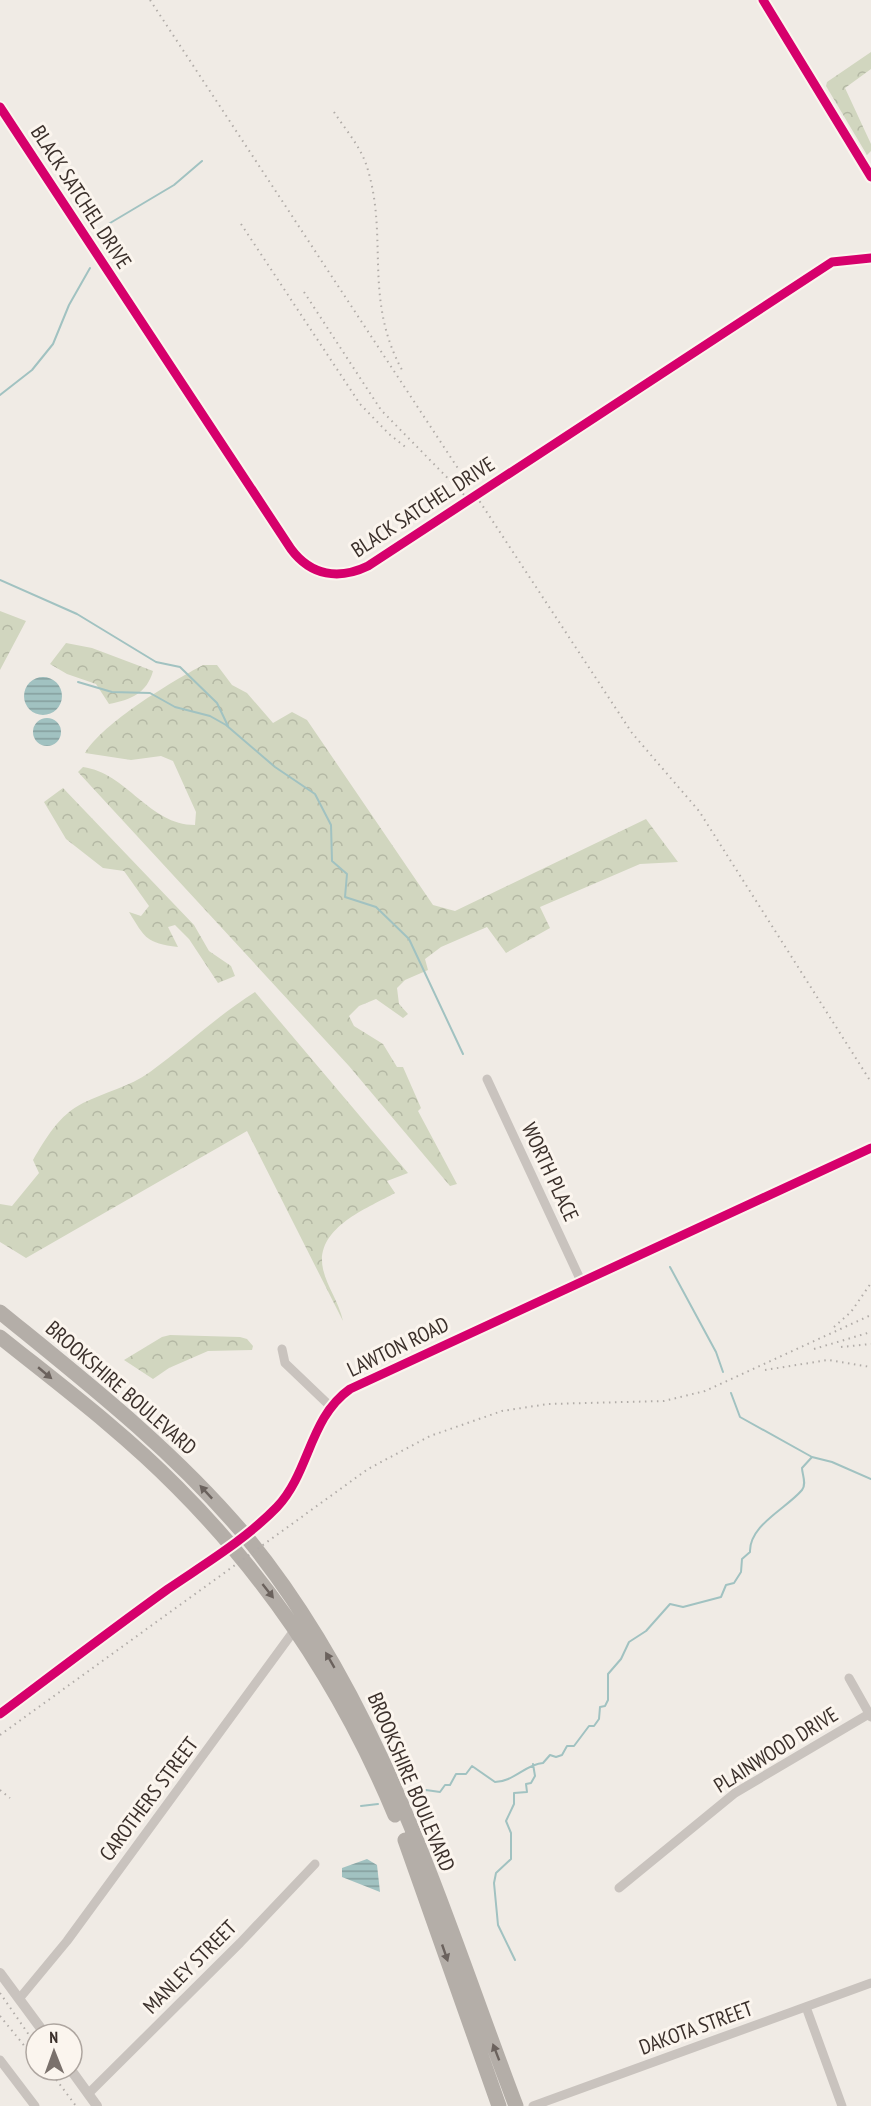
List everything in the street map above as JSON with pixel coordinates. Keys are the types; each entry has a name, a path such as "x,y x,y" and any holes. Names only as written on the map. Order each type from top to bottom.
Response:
{"highway":[{"name":"BROOKSHIRE BOULEVARD","path":"0,1312 154,1439 245,1536 299,1623 353,1724 388,1797 499,2106"},
{"name":"BROOKSHIRE BOULEVARD","path":"0,1336 146,1458 178,1488 299,1623 343,1680 390,1777 516,2106"}],"street":[{"path":"763,0 871,177"},
{"name":"BLACK SATCHEL DRIVE","path":"0,107 291,549 302,562 321,573 349,574 368,566 832,262 871,258"},
{"name":"WORTH PLACE","path":"487,1079 581,1281"},
{"name":"LAWTON ROAD","path":"0,1714 245,1536 286,1496 330,1406 365,1380 871,1148"},
{"path":"282,1348 285,1363 330,1406"},
{"name":"CAROTHERS STREET","path":"19,1998 66,1941 299,1623"},
{"path":"849,1678 870,1716"},
{"name":"PLAINWOOD DRIVE","path":"619,1887 735,1793 870,1716"},
{"name":"MANLEY STREET","path":"89,2093 315,1864"},
{"path":"0,1973 36,2022"},
{"name":"DAKOTA STREET","path":"533,2106 871,1983"},
{"path":"806,2007 842,2106"},
{"path":"0,2060 35,2106"},
{"path":"80,2082 97,2106"}],"green space":[{"path":"871,52 871,69 845,88 871,144 871,151 867,155 826,86 827,82"},
{"path":"0,611 26,621 0,670"},
{"path":"66,643 92,648 153,671 147,685 137,694 109,704 96,684 67,674 50,664"},
{"path":"203,665 217,665 232,685 247,693 273,723 292,712 307,720 433,905 455,911 646,819 678,862 640,864 540,907 550,928 506,953 487,927 441,947 425,959 428,970 405,980 397,988 399,1004 408,1014 403,1018 376,999 359,1006 349,1016 354,1026 383,1044 397,1067 403,1067 421,1108 418,1111 457,1184 450,1186 349,1066 78,772 83,767 99,771 164,817 179,823 195,825 196,812 173,761 161,756 131,760 85,753 94,741 122,716"},
{"path":"63,788 194,925 209,951 231,966 235,976 218,983 189,939 175,925 168,927 178,947 159,944 143,933 129,912 141,916 149,906 124,871 103,868 66,839 44,802"},
{"path":"255,992 408,1173 387,1181 395,1193 346,1221 327,1242 322,1255 323,1269 343,1321 247,1131 26,1258 0,1242 0,1204 12,1206 39,1173 33,1160 48,1135 67,1114 83,1103 134,1082 150,1072"},
{"path":"170,1335 240,1337 247,1339 253,1346 252,1350 208,1351 169,1368 153,1379 124,1360 162,1337"}],"water":[{"path":"43,677 50,678 56,683 61,689 61,703 56,709 50,714 43,715 36,714 30,709 25,703 24,696 25,689 30,683 36,678"},
{"path":"47,718 57,722 61,732 57,742 47,746 37,742 33,732 37,722"},
{"path":"367,1859 377,1865 380,1892 342,1877 342,1868"}],"waterway":[{"path":"95,232 174,185 202,161"},
{"path":"0,395 32,370 53,344 69,305 90,268"},
{"path":"0,580 77,614 156,662 180,667 217,703 228,726"},
{"path":"78,682 112,692 150,693 175,707 210,716 226,725 275,767 315,794 331,825 332,861 347,874 345,897 376,907 409,939 463,1054"},
{"path":"670,1267 716,1352 723,1372"},
{"path":"731,1393 740,1417 812,1457 832,1462 871,1479"},
{"path":"414,1793 426,1790 440,1792 445,1785 450,1785 456,1774 466,1774 472,1766 495,1782 502,1781 531,1766 543,1763 550,1755 556,1757 562,1755 567,1746 574,1746 589,1726 594,1726 599,1719 600,1707 605,1706 608,1700 608,1674 621,1659 629,1642 646,1631 670,1604 683,1607 721,1597 726,1585 734,1583 741,1572 742,1559 750,1552 755,1534 802,1490 804,1482 802,1468 812,1457"},
{"path":"515,1960 498,1925 494,1883 496,1873 511,1859 511,1833 506,1821 514,1804 514,1793 527,1792 526,1784 531,1783 535,1776 533,1764"},
{"path":"361,1806 378,1804"}],"railway":[{"path":"150,0 632,733 699,811 871,1082"},
{"path":"334,112 357,145 367,167 376,218 383,318 390,343 402,370"},
{"path":"241,224 360,404 389,434 408,449"},
{"path":"304,292 381,410 475,506"},
{"path":"834,1327 851,1312 871,1283"},
{"path":"0,1735 368,1469 430,1436 502,1411 548,1404 664,1401 705,1391 871,1315"},
{"path":"814,1349 871,1332"},
{"path":"841,1347 871,1344"},
{"path":"765,1370 828,1360 871,1367"},
{"path":"0,1790 10,1798"},
{"path":"0,1993 24,2028"},
{"path":"0,2016 24,2045"},
{"path":"58,2082 76,2106"}],"cycle path":[{"path":"763,0 871,177"},
{"path":"0,107 291,549 307,565 326,573 347,573 368,566 832,262 871,258"},
{"path":"0,1714 265,1519 288,1493 297,1478 326,1415 336,1401 350,1389 871,1148"}]}
